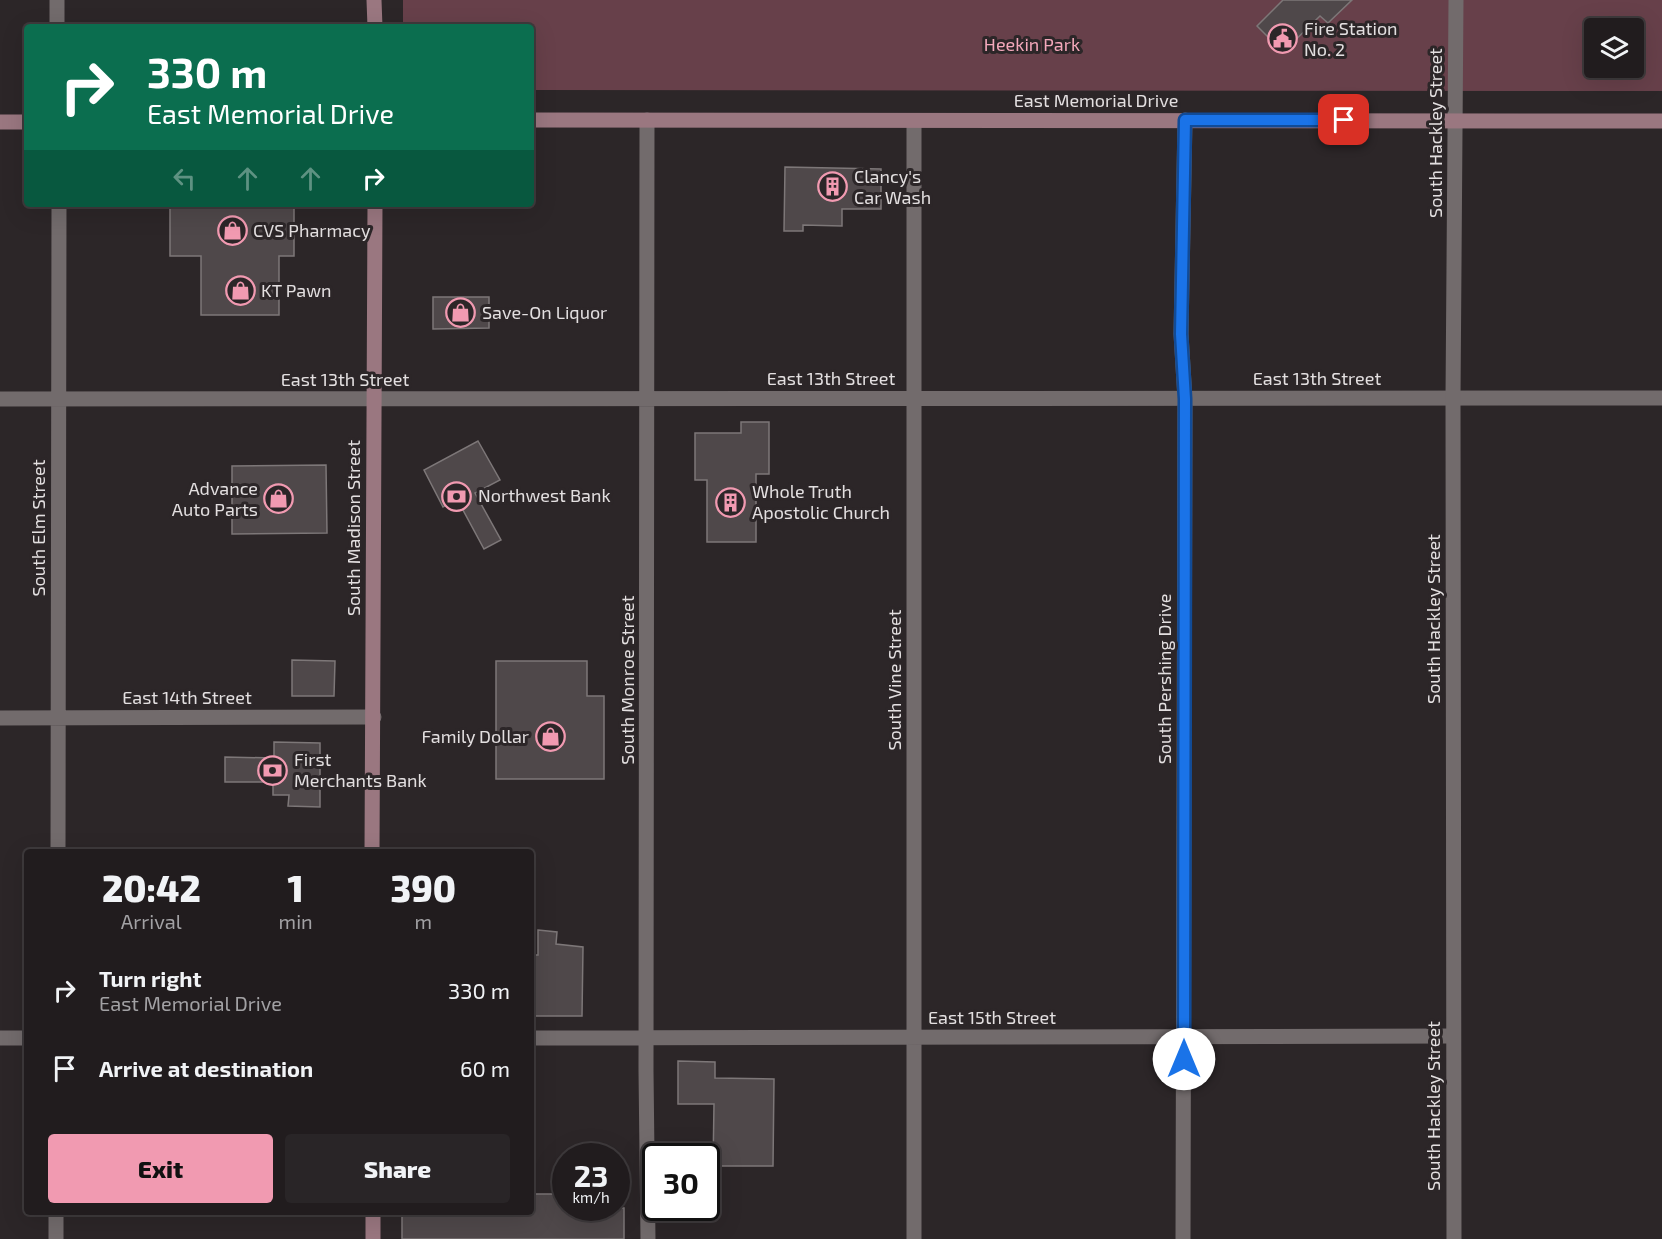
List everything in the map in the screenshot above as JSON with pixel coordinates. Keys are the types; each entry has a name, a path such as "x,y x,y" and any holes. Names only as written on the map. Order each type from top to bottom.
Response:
{"main road":[{"path":"374,0 375,24"},
{"name":"East Memorial Drive","path":"534,120 1662,121"},
{"path":"0,122 24,122"},
{"name":"South Madison Street","path":"372,849 375,207"},
{"path":"373,1215 373,1239"}],"street":[{"path":"57,0 57,24"},
{"name":"South Hackley Street","path":"1454,1239 1453,398 1456,0"},
{"name":"South Monroe Street","path":"647,120 648,1239"},
{"name":"South Pershing Drive","path":"1183,1239 1185,399 1181,334 1185,120"},
{"name":"South Vine Street","path":"914,121 914,1239"},
{"name":"South Elm Street","path":"58,849 59,207"},
{"name":"East 13th Street","path":"0,399 1662,398"},
{"name":"East 14th Street","path":"0,718 374,717"},
{"name":"East 15th Street","path":"534,1038 1453,1036"},
{"path":"0,1038 24,1038"},
{"path":"56,1239 57,1215"}],"green space":[{"name":"Heekin Park","path":"403,0 1662,0 1662,91 534,90 534,24 403,24"}],"building":[{"name":"Fire Station No. 2","path":"1283,0 1352,0 1328,23 1320,16 1283,52 1257,26"},
{"name":"Clancy's Car Wash","path":"785,167 881,169 881,209 842,209 842,226 803,225 803,231 784,231"},
{"path":"170,207 294,207 294,256 279,256 279,315 201,315 201,256 170,256"},
{"name":"Save-On Liquor","path":"433,297 489,297 489,328 433,329"},
{"name":"Whole Truth Apostolic Church","path":"741,422 769,422 769,474 756,474 756,542 707,542 707,480 695,480 695,433 741,433"},
{"name":"Northwest Bank","path":"478,441 500,480 475,493 501,540 484,549 457,499 443,507 424,470"},
{"name":"Advance Auto Parts","path":"326,465 327,533 232,534 232,466"},
{"path":"292,660 335,661 334,696 292,696"},
{"name":"Family Dollar","path":"496,661 587,661 587,696 604,696 604,779 496,779"},
{"name":"First Merchants Bank","path":"274,742 320,743 320,807 288,806 289,795 273,795 273,782 225,782 225,757 274,758"},
{"path":"538,930 557,932 556,944 583,947 582,1016 534,1016 534,955 538,955"},
{"path":"678,1061 715,1062 715,1078 774,1079 773,1166 720,1166 720,1143 713,1143 714,1104 678,1104"},
{"path":"534,1194 552,1194 552,1221 624,1221 624,1239 402,1239 402,1215 534,1215"}],"place":[{"name":"Fire Station No. 2","path":"1283,39"},
{"name":"Clancy's Car Wash","path":"833,187"},
{"name":"CVS Pharmacy","path":"232,231"},
{"name":"KT Pawn","path":"240,291"},
{"name":"Save-On Liquor","path":"461,313"},
{"name":"Northwest Bank","path":"457,496"},
{"name":"Advance Auto Parts","path":"279,499"},
{"name":"Whole Truth Apostolic Church","path":"731,502"},
{"name":"Family Dollar","path":"550,737"},
{"name":"First Merchants Bank","path":"273,770"}],"route":[{"path":"1184,1059 1185,399 1181,334 1185,120 1344,120"}]}
